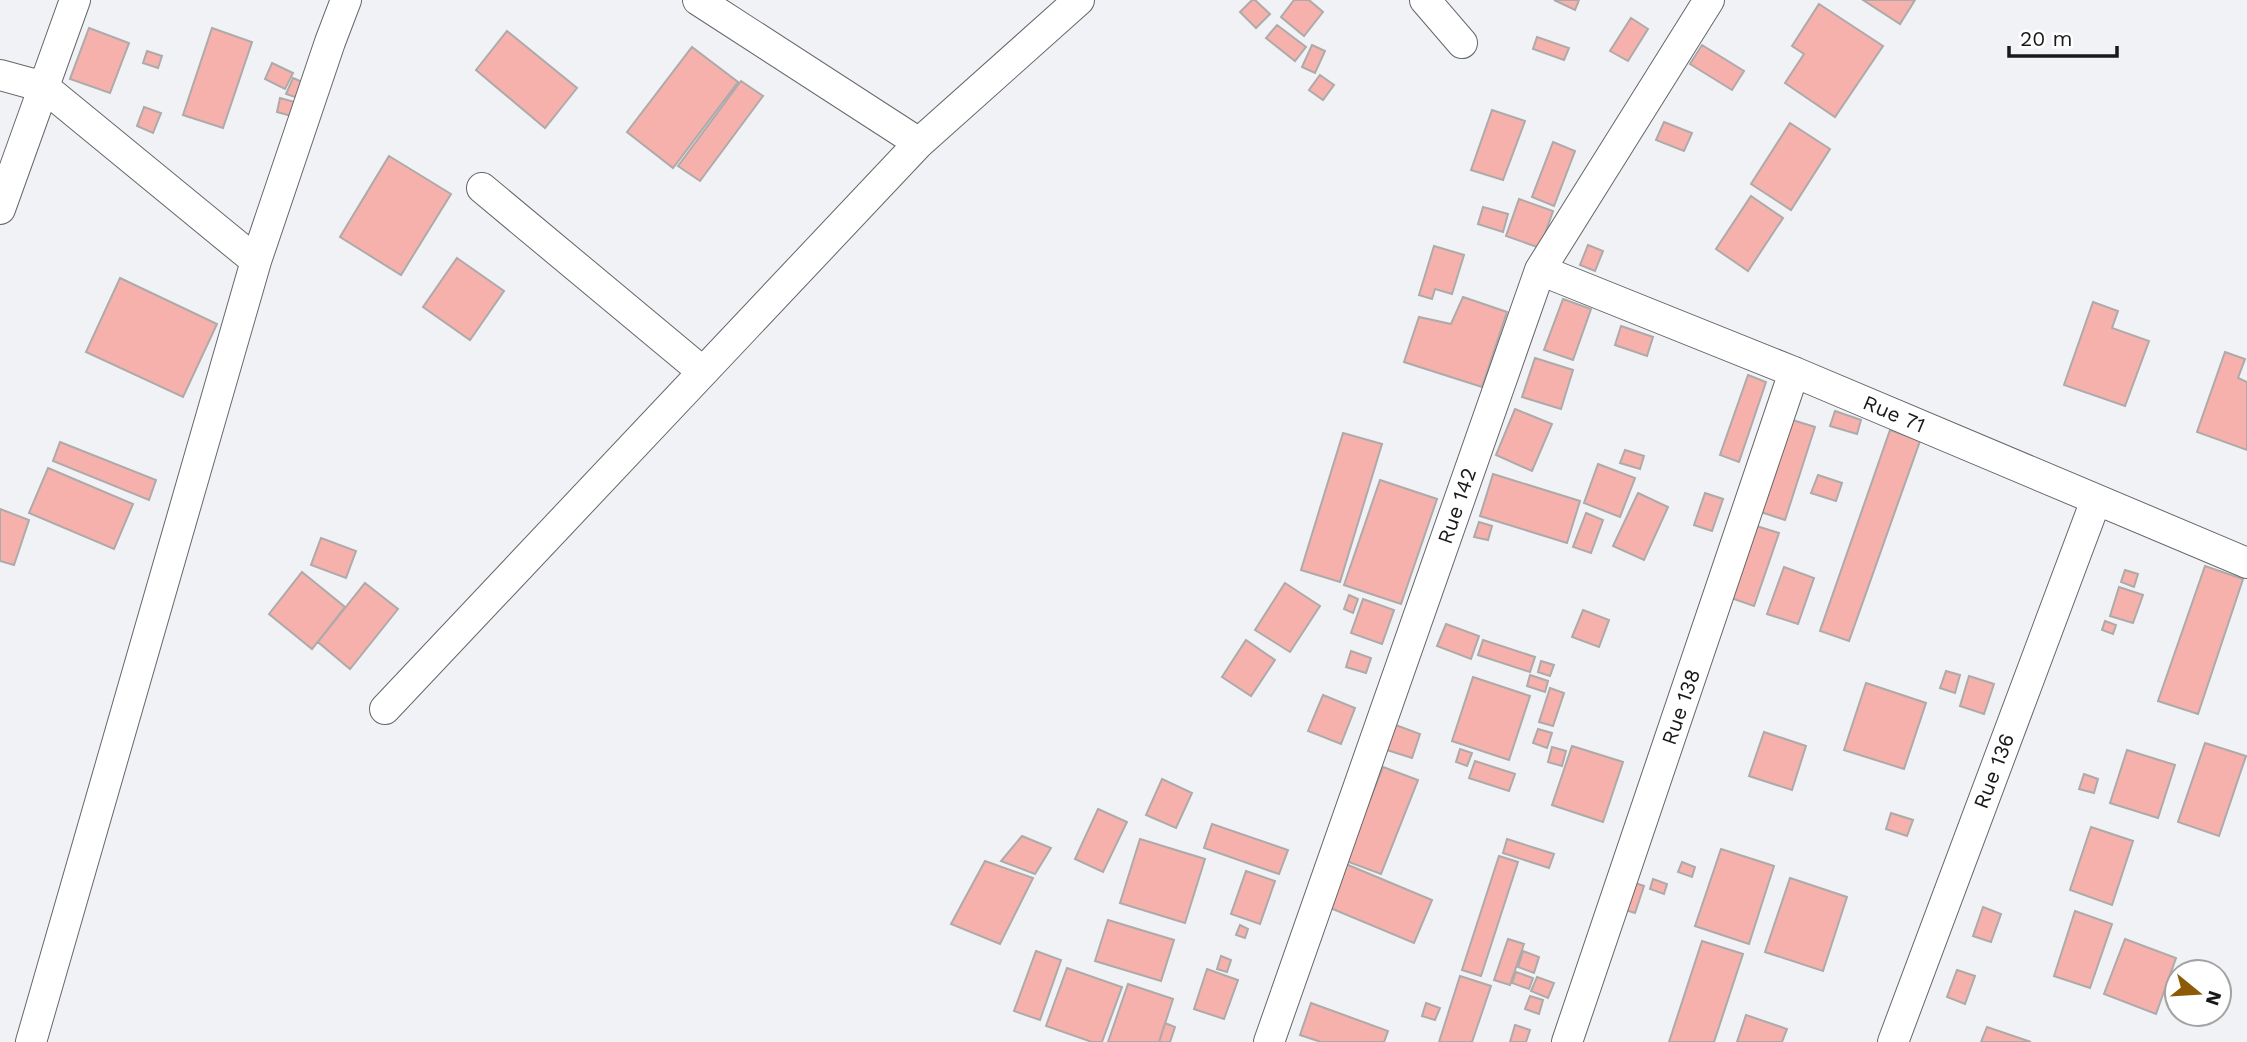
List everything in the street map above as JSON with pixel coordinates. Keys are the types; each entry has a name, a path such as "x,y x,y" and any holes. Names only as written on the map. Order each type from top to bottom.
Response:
{"street":[{"path":"0,208 75,0"},
{"path":"31,1042 256,261 346,0"},
{"path":"698,0 919,144"},
{"path":"385,709 919,144 1079,0"},
{"path":"1425,0 1462,43"},
{"name":"Rue 142","path":"1269,1042 1539,270 1709,0"},
{"path":"0,75 44,87 256,261"},
{"path":"482,188 704,372"},
{"name":"Rue 71","path":"1539,270 1794,372 2247,563"},
{"name":"Rue 138","path":"1567,1042 1794,372"},
{"name":"Rue 136","path":"1893,1042 2096,500"}],"building":[{"path":"1252,0 1270,14 1256,28 1240,12"},
{"path":"1294,0 1309,0 1323,12 1304,36 1281,17"},
{"path":"1554,0 1579,0 1575,10"},
{"path":"1863,0 1915,0 1900,24"},
{"path":"1819,4 1883,46 1835,117 1785,83 1804,54 1792,46"},
{"path":"1631,18 1648,29 1628,61 1610,51"},
{"path":"1277,25 1306,47 1295,61 1266,38"},
{"path":"89,28 129,43 110,93 70,79"},
{"path":"212,28 252,42 223,128 183,115"},
{"path":"507,31 577,88 545,128 476,70"},
{"path":"1537,37 1569,48 1564,60 1533,49"},
{"path":"1312,45 1325,51 1315,73 1302,67"},
{"path":"1702,45 1744,71 1732,90 1690,64"},
{"path":"692,47 738,82 673,168 627,132"},
{"path":"147,51 162,56 158,68 143,63"},
{"path":"272,63 293,73 285,89 265,79"},
{"path":"1320,75 1334,85 1323,100 1309,90"},
{"path":"293,78 307,84 301,99 286,94"},
{"path":"741,81 763,96 700,181 678,166"},
{"path":"280,98 298,103 295,117 277,112"},
{"path":"144,107 161,113 153,133 137,126"},
{"path":"1492,110 1525,121 1503,180 1471,170"},
{"path":"1664,122 1692,133 1684,151 1656,140"},
{"path":"1790,123 1830,149 1791,210 1751,184"},
{"path":"1553,142 1575,151 1554,206 1532,197"},
{"path":"389,156 451,194 401,275 340,237"},
{"path":"1751,196 1783,218 1748,271 1716,249"},
{"path":"1519,199 1553,211 1540,248 1506,236"},
{"path":"1483,207 1508,214 1503,232 1478,224"},
{"path":"1588,245 1603,251 1595,271 1580,265"},
{"path":"1434,246 1464,255 1452,294 1435,289 1432,299 1419,295"},
{"path":"457,258 504,291 470,340 423,307"},
{"path":"120,278 217,324 183,397 86,352"},
{"path":"1463,297 1507,312 1482,387 1404,362 1419,317 1451,324"},
{"path":"1563,299 1591,309 1573,360 1544,350"},
{"path":"2093,302 2118,311 2112,328 2149,341 2125,406 2064,385"},
{"path":"1621,326 1653,337 1647,356 1615,345"},
{"path":"2225,352 2245,359 2238,378 2247,382 2247,450 2197,432"},
{"path":"1535,358 1573,370 1561,409 1522,397"},
{"path":"1748,375 1766,382 1739,462 1720,455"},
{"path":"1515,409 1552,424 1532,471 1496,455"},
{"path":"1835,411 1861,420 1857,434 1830,426"},
{"path":"1786,418 1815,427 1785,520 1755,510"},
{"path":"1890,430 1920,441 1849,641 1820,631"},
{"path":"1343,433 1382,444 1340,582 1301,570"},
{"path":"60,442 156,480 149,500 53,461"},
{"path":"1625,450 1644,456 1640,469 1620,463"},
{"path":"1598,464 1635,478 1620,517 1584,503"},
{"path":"48,468 133,504 114,549 29,513"},
{"path":"1493,474 1580,501 1567,543 1480,516"},
{"path":"1818,475 1842,483 1836,501 1811,493"},
{"path":"1380,480 1437,499 1401,604 1344,585"},
{"path":"1638,493 1668,507 1644,560 1613,546"},
{"path":"1705,493 1723,499 1712,531 1694,525"},
{"path":"0,509 29,520 14,565 0,561"},
{"path":"1586,513 1603,520 1591,553 1573,547"},
{"path":"1479,522 1492,526 1488,540 1474,537"},
{"path":"1750,524 1779,533 1754,606 1725,596"},
{"path":"321,538 356,551 346,578 311,565"},
{"path":"2205,566 2243,579 2198,714 2158,701"},
{"path":"1784,567 1814,578 1798,624 1767,614"},
{"path":"2125,570 2138,574 2134,587 2121,582"},
{"path":"302,572 345,607 312,649 269,614"},
{"path":"365,583 398,609 350,669 318,642"},
{"path":"1285,583 1320,606 1290,652 1255,630"},
{"path":"2119,587 2143,595 2133,623 2110,616"},
{"path":"1349,595 1358,599 1353,613 1344,609"},
{"path":"1363,599 1394,610 1382,644 1351,633"},
{"path":"1583,610 1609,620 1599,647 1572,637"},
{"path":"2105,621 2116,625 2113,634 2102,630"},
{"path":"1446,624 1479,636 1471,659 1437,646"},
{"path":"1246,640 1275,660 1251,696 1222,677"},
{"path":"1483,640 1535,657 1530,672 1478,655"},
{"path":"1351,651 1371,658 1366,673 1346,667"},
{"path":"1541,661 1554,665 1550,676 1538,672"},
{"path":"1946,671 1960,675 1955,693 1940,688"},
{"path":"1530,675 1548,681 1545,692 1527,686"},
{"path":"1969,676 1994,684 1984,714 1960,706"},
{"path":"1473,677 1530,696 1509,760 1452,741"},
{"path":"1866,683 1926,703 1904,769 1844,750"},
{"path":"1550,688 1564,693 1553,726 1539,722"},
{"path":"1323,695 1355,708 1341,744 1308,731"},
{"path":"1393,724 1420,734 1412,758 1384,749"},
{"path":"1538,729 1552,733 1547,748 1533,743"},
{"path":"1764,732 1806,746 1792,790 1749,776"},
{"path":"2205,743 2246,756 2219,836 2178,822"},
{"path":"1572,746 1623,762 1603,822 1552,805"},
{"path":"1552,747 1566,751 1562,766 1548,762"},
{"path":"1460,749 1472,753 1467,766 1456,762"},
{"path":"2127,750 2175,765 2158,818 2110,803"},
{"path":"1475,761 1515,774 1509,791 1469,778"},
{"path":"1383,767 1418,780 1381,874 1346,861"},
{"path":"2084,774 2098,779 2094,793 2079,789"},
{"path":"1162,779 1192,793 1176,828 1146,815"},
{"path":"1098,809 1127,822 1103,872 1075,859"},
{"path":"1891,813 1913,820 1907,836 1886,829"},
{"path":"1212,824 1288,850 1279,874 1204,848"},
{"path":"2091,827 2133,841 2112,905 2070,890"},
{"path":"1022,836 1051,848 1035,874 1001,861"},
{"path":"1140,839 1205,859 1185,923 1120,903"},
{"path":"1507,839 1554,854 1549,868 1503,853"},
{"path":"1721,849 1774,866 1749,944 1695,926"},
{"path":"1499,856 1518,862 1481,976 1462,970"},
{"path":"985,861 1033,878 1000,944 951,924"},
{"path":"1341,862 1432,900 1414,943 1323,905"},
{"path":"1682,862 1695,867 1692,877 1678,872"},
{"path":"1246,871 1275,881 1260,924 1231,914"},
{"path":"1790,878 1847,897 1823,971 1765,952"},
{"path":"1653,879 1667,884 1664,894 1650,889"},
{"path":"1629,881 1644,886 1635,913 1619,908"},
{"path":"1983,907 2001,914 1991,942 1973,936"},
{"path":"2075,911 2112,924 2090,988 2054,976"},
{"path":"1108,920 1174,940 1161,981 1095,961"},
{"path":"1240,925 1248,929 1245,938 1236,935"},
{"path":"1508,939 1524,944 1510,985 1494,980"},
{"path":"2125,939 2176,958 2163,958 2163,994 2156,1014 2104,994"},
{"path":"1702,941 1743,954 1714,1042 1669,1042"},
{"path":"1036,951 1061,960 1040,1020 1014,1011"},
{"path":"1523,951 1539,957 1534,973 1518,967"},
{"path":"1221,956 1231,960 1227,972 1217,969"},
{"path":"1067,968 1122,987 1102,1042 1092,1042 1046,1026"},
{"path":"1207,969 1238,980 1224,1019 1194,1009"},
{"path":"1957,970 1975,976 1965,1004 1947,997"},
{"path":"1516,972 1533,978 1529,989 1512,983"},
{"path":"1460,976 1491,986 1472,1042 1439,1042"},
{"path":"1537,977 1554,983 1548,998 1531,991"},
{"path":"1128,984 1173,999 1159,1042 1108,1042"},
{"path":"1530,996 1543,1000 1539,1014 1525,1009"},
{"path":"1311,1003 1388,1031 1384,1042 1321,1042 1300,1035"},
{"path":"1426,1003 1440,1008 1435,1020 1422,1016"},
{"path":"1746,1015 1787,1029 1782,1042 1737,1042"},
{"path":"1165,1023 1175,1027 1170,1042 1159,1042"},
{"path":"1515,1025 1530,1030 1526,1042 1510,1042"},
{"path":"1987,1027 2031,1042 1981,1042"}]}
